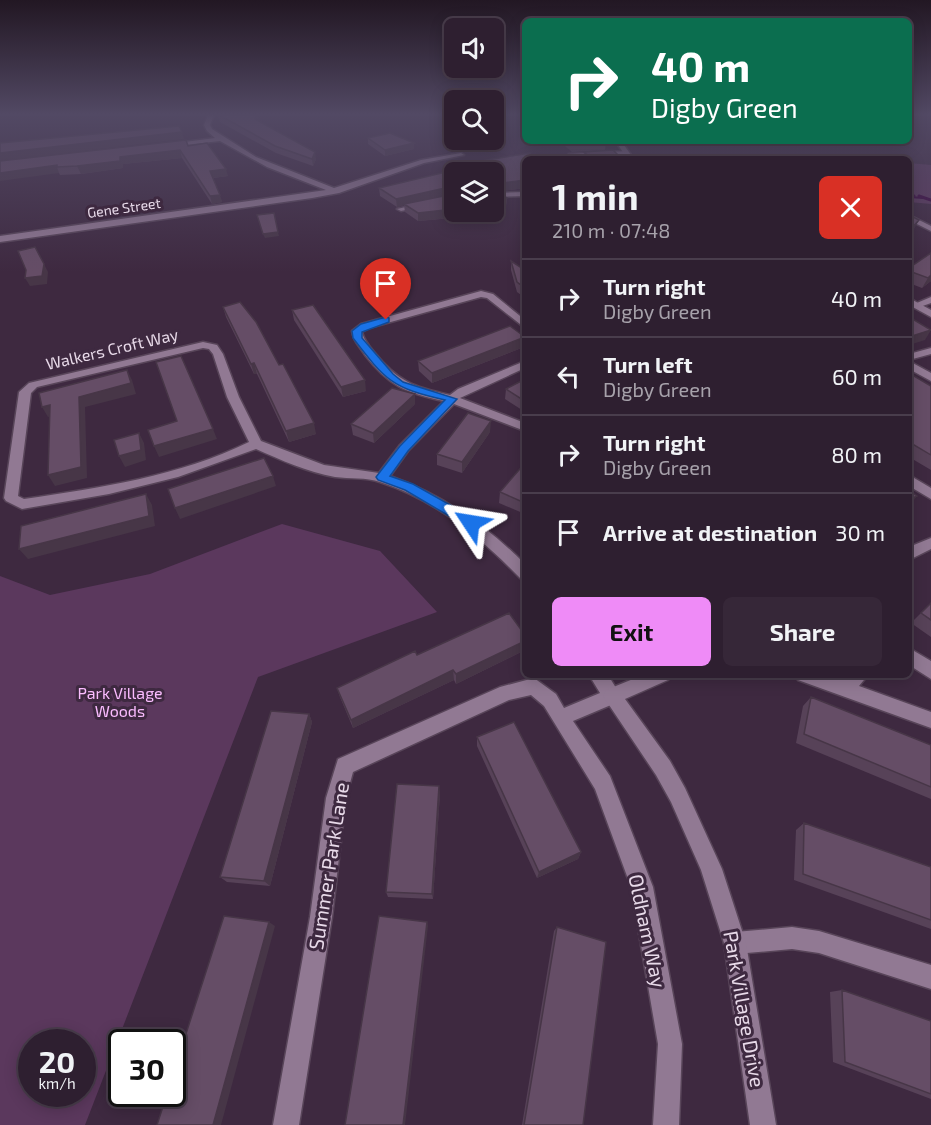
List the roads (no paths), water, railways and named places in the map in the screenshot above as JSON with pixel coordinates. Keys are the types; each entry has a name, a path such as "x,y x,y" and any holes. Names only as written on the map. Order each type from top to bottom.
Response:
{"street":[{"path":"276,168 336,191"},
{"name":"Gene Street","path":"0,239 288,200 336,191 404,168"},
{"path":"504,195 522,194"},
{"path":"401,209 444,200"},
{"path":"912,220 931,229"},
{"path":"522,323 490,296 481,294 364,326 357,331 358,338 399,384 412,390 452,399 522,426"},
{"path":"913,303 931,300"},
{"path":"913,303 931,314"},
{"name":"Walkers Croft Way","path":"203,345 213,347 218,354 233,397 256,444 241,452 106,492 22,504 11,498 25,392 33,385 203,345"},
{"path":"912,356 931,351"},
{"path":"382,477 404,448 462,391 522,365"},
{"path":"912,366 931,378"},
{"path":"256,444 291,459 335,472 382,477 409,487 471,523 500,547 522,570"},
{"path":"912,482 931,494"},
{"path":"912,552 931,543"},
{"path":"912,657 931,671"},
{"name":"Park Village Drive","path":"600,678 663,768 678,795 711,869 735,943 763,1125"},
{"path":"560,718 655,678"},
{"path":"813,678 931,720"},
{"path":"844,689 856,678"},
{"name":"Summer Park Lane","path":"286,1125 321,916 336,798 345,766 506,693 534,686 550,700 560,718"},
{"name":"Oldham Way","path":"560,718 603,783 642,886 670,1044 666,1125"},
{"path":"735,943 792,938 819,942 931,977"}],"waterway":[{"path":"919,196 931,200"},
{"path":"912,197 924,198"}],"park label":[{"name":"Park Village Woods","path":"120,702"}]}
